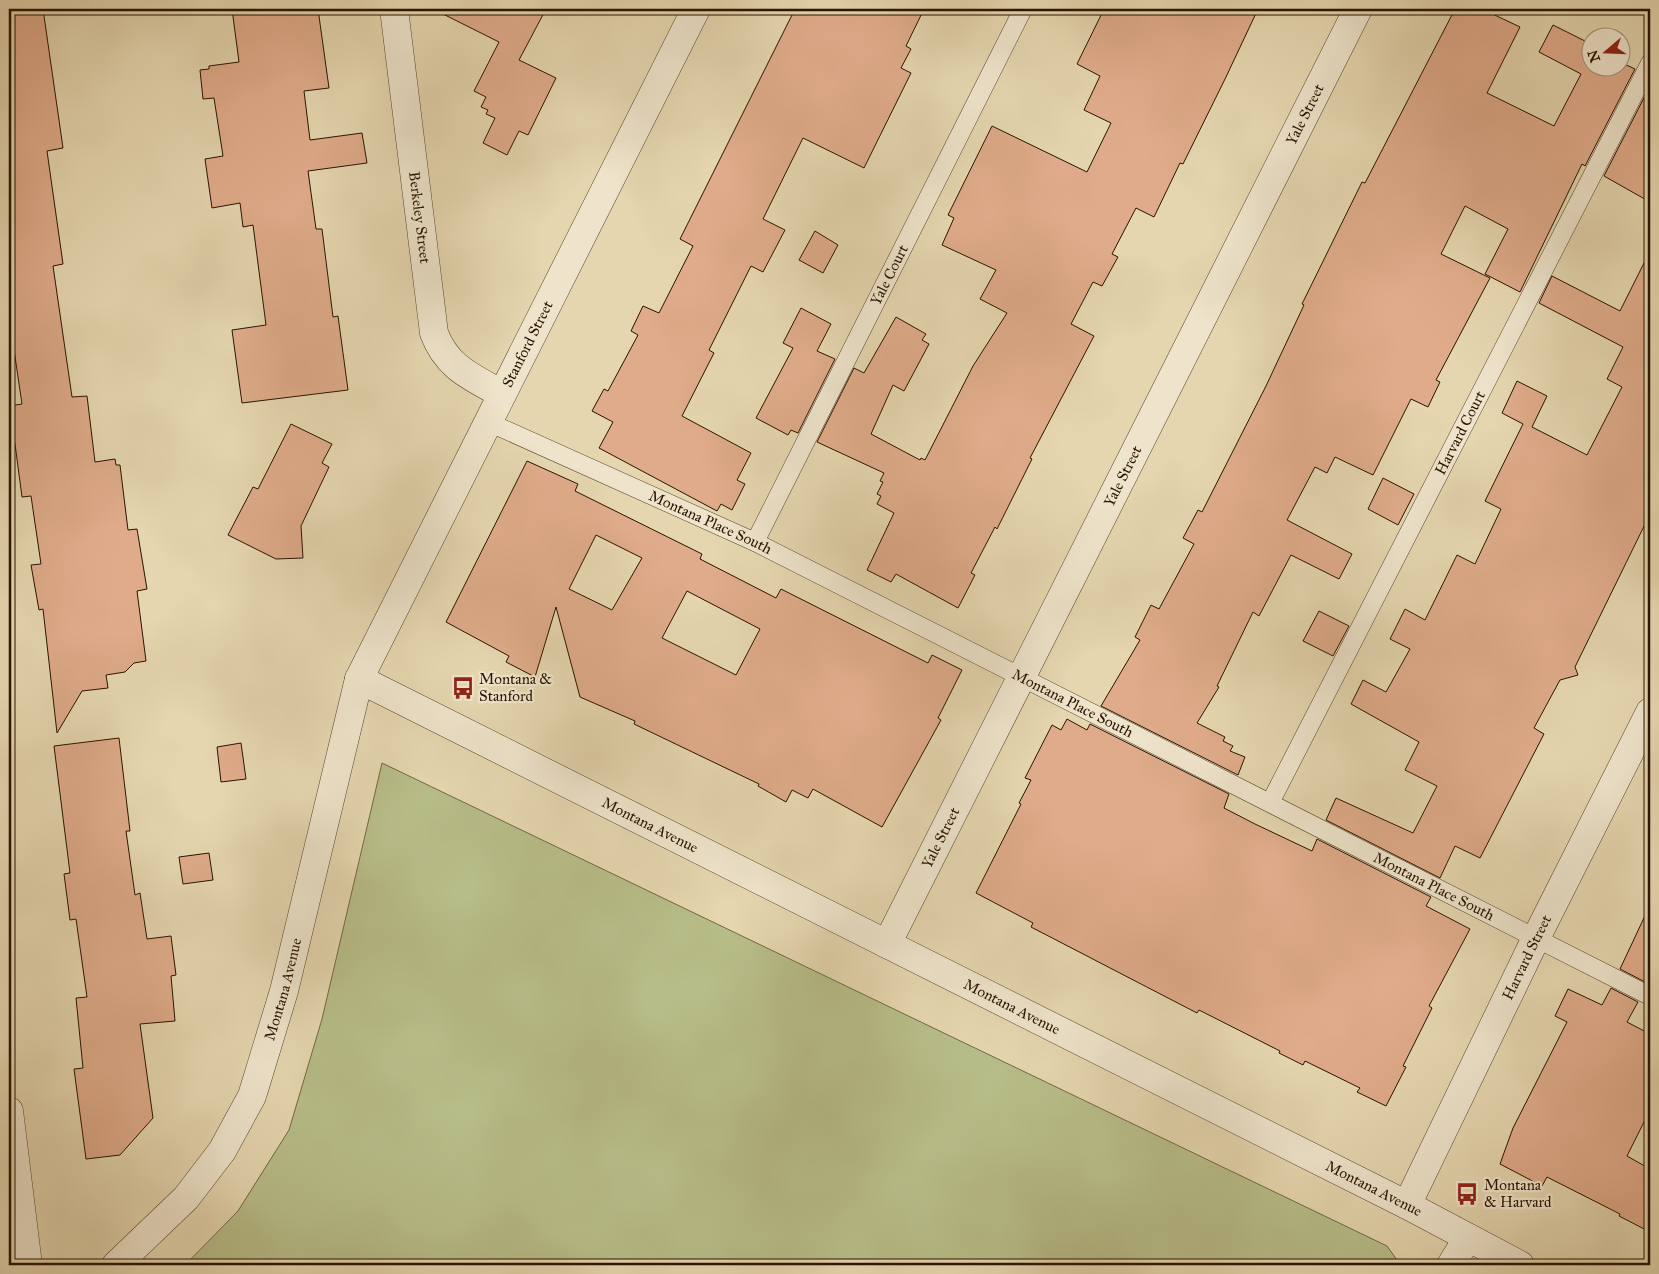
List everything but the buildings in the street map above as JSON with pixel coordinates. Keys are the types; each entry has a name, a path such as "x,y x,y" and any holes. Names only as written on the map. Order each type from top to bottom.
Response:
{"street":[{"name":"Stanford Street","path":"359,679 696,9"},
{"name":"Yale Street","path":"887,944 1358,9"},
{"name":"Berkeley Street","path":"396,12 434,333 440,350 458,369 502,394"},
{"name":"Montana Avenue","path":"116,1265 186,1198 222,1150 252,1096 284,991 359,679 1407,1205 1467,1239 1520,1265"},
{"name":"Harvard Street","path":"1407,1205 1536,938 1650,712"},
{"path":"9,1111 28,1265"},
{"path":"1451,1265 1467,1239"}],"lane":[{"name":"Yale Court","path":"755,542 1023,9"},
{"name":"Harvard Court","path":"1270,803 1650,63"},
{"name":"Montana Place South","path":"488,422 755,542 1650,996"}],"green space":[{"path":"382,763 1387,1246 1397,1260 1397,1265 185,1265 238,1211 289,1130 322,1019"}],"place":[{"name":"Montana & Stanford","path":"463,688"},
{"name":"Montana & Harvard","path":"1467,1194"}]}
